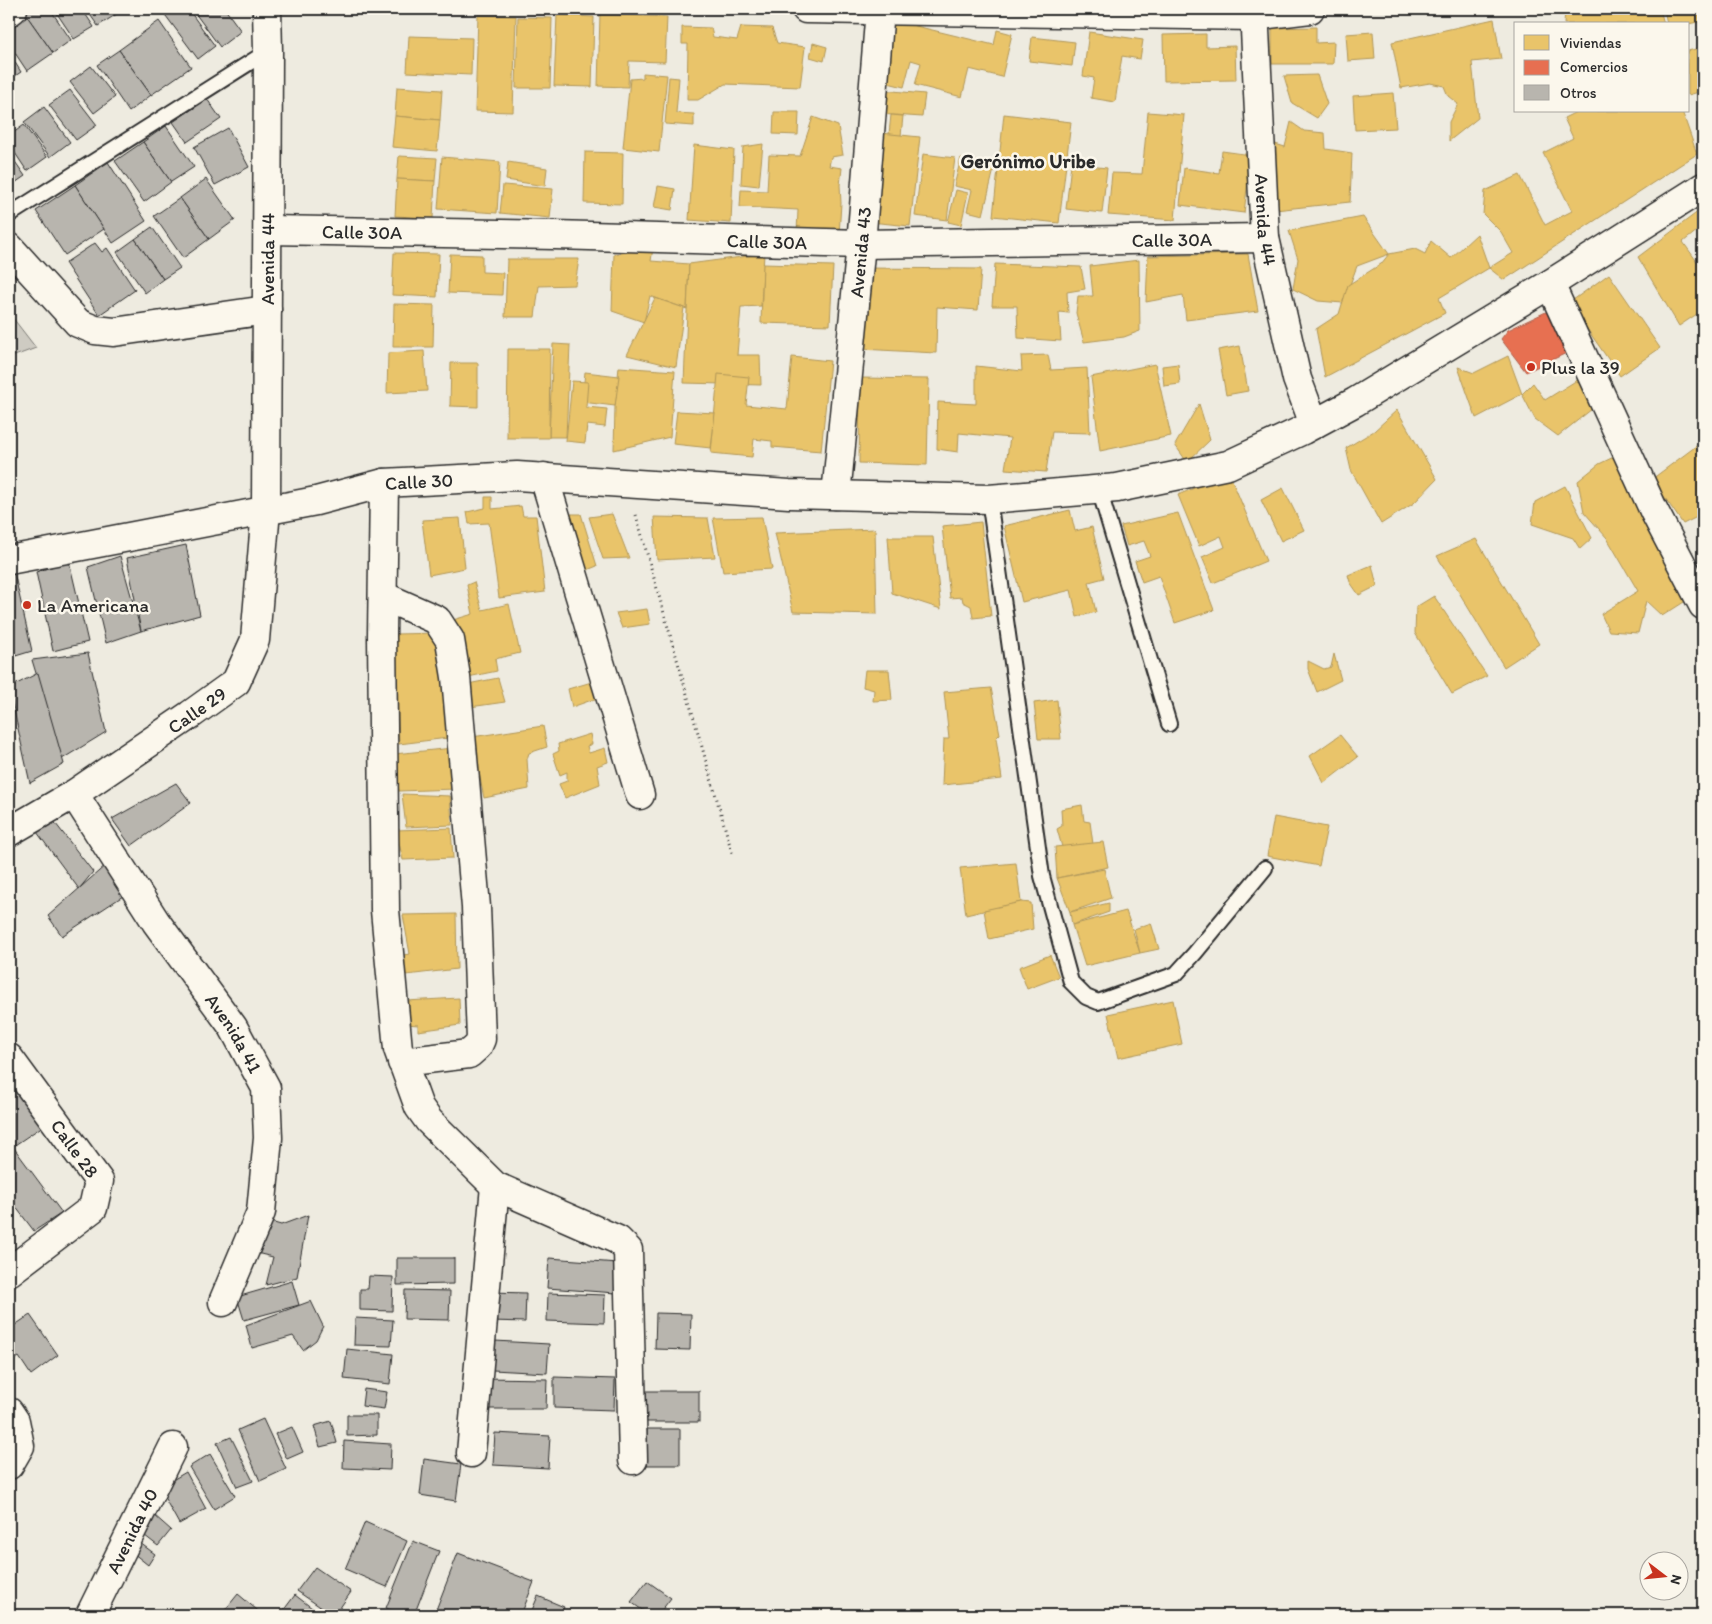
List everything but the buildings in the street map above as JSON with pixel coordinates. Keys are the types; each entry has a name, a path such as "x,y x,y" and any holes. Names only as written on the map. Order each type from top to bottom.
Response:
{"street":[{"path":"9,12 13,9"},
{"name":"Avenida 44","path":"266,510 267,9"},
{"path":"806,9 1254,12 1310,9"},
{"name":"Avenida 43","path":"836,495 861,244 880,10"},
{"name":"Avenida 44","path":"1254,12 1265,238 1297,380 1314,424"},
{"name":"Calle 30","path":"9,560 316,501 384,483 518,476 789,494 989,499 1117,488 1228,465 1355,402 1550,284 1703,187"},
{"name":"Calle 30A","path":"268,230 546,235 861,244 1265,238"},
{"path":"9,247 78,323 94,330 114,332 267,310"},
{"path":"1550,284 1654,511 1703,605"},
{"path":"544,477 640,795"},
{"path":"384,483 385,910 398,1049 419,1107 494,1186 618,1240 628,1250 633,1460"},
{"name":"Calle 29","path":"9,832 74,794 236,682 255,640 266,510"},
{"path":"383,596 437,620 450,640 456,677 476,907 481,1039 478,1046 469,1054 402,1062"},
{"name":"Avenida 41","path":"74,794 156,922 233,1027 266,1088 268,1138 261,1212 223,1302"},
{"name":"Calle 28","path":"9,1058 99,1181 93,1208 9,1272"},
{"path":"470,1453 494,1186"},
{"path":"9,1465 20,1446 12,1417"},
{"name":"Avenida 40","path":"90,1615 174,1447"}],"lane":[{"path":"9,216 268,51"},
{"path":"1099,489 1168,724"},
{"path":"989,499 1042,876 1071,982 1086,997 1098,1002 1176,974 1195,954 1265,868"}],"path":[{"path":"627,482 733,856"}],"shaded area":[{"path":"9,313 36,348 9,358"}],"place":[{"name":"Plus la 39","path":"1531,367"},
{"name":"La Americana","path":"27,605"}],"district":[{"name":"Gerónimo Uribe","path":"1028,161"}]}
